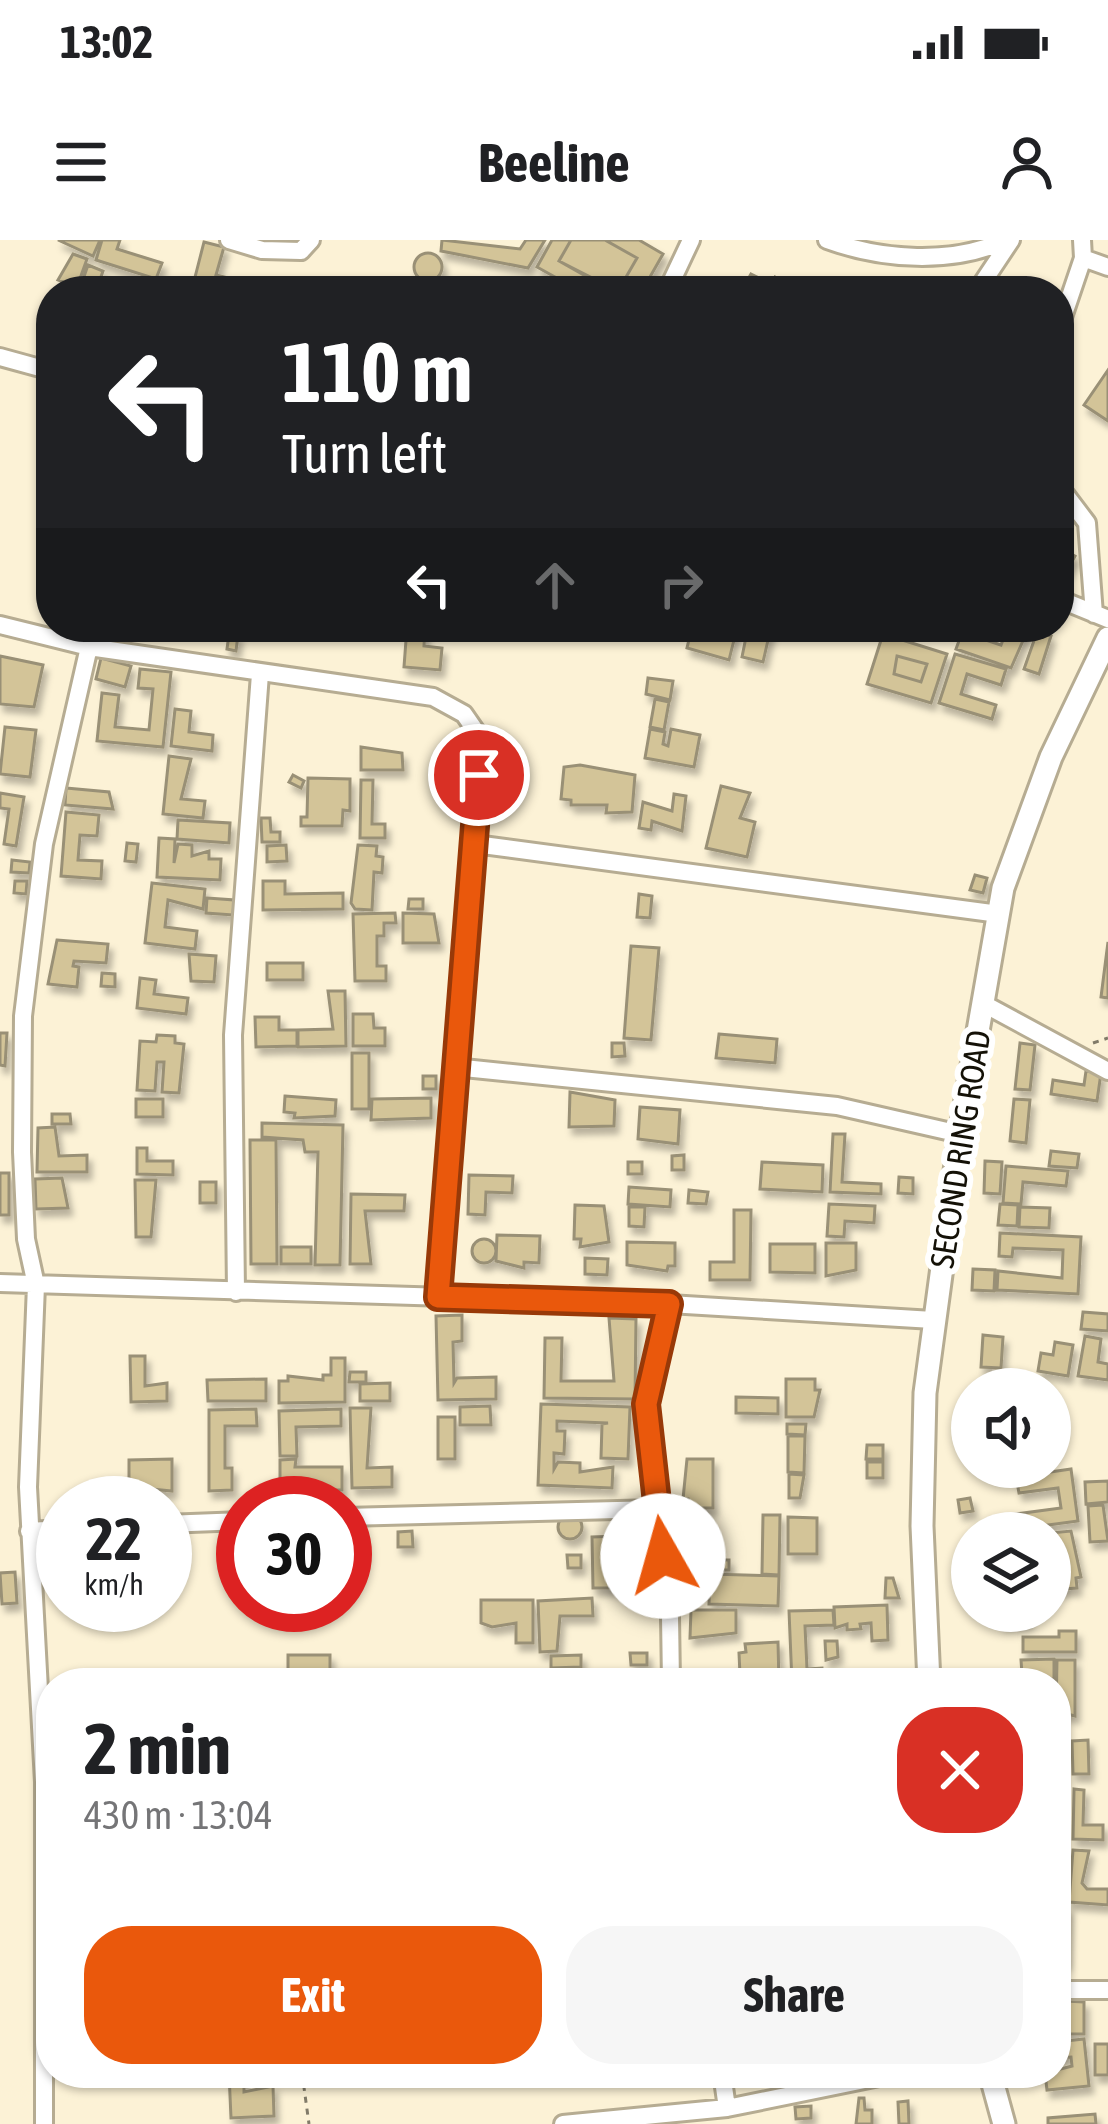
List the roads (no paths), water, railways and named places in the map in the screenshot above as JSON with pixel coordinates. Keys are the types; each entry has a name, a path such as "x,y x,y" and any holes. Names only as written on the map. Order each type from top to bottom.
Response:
{"street":[{"path":"229,240 262,250 301,251 310,240"},
{"path":"675,276 691,240"},
{"path":"827,240 871,254 902,256 959,253 1008,240"},
{"path":"985,276 1008,240"},
{"path":"1082,249 1108,267"},
{"path":"0,357 36,367"},
{"path":"1074,506 1087,523 1101,617"},
{"path":"0,626 36,634"},
{"name":"SECOND RING ROAD","path":"928,1668 922,1526 933,1320 960,1134 1012,860 1051,757 1108,638"},
{"path":"68,642 433,697 464,714 482,740 438,1297"},
{"path":"37,1668 29,1531 36,1285 26,1239 23,1016 44,844 89,647"},
{"path":"236,1292 233,1035 260,674"},
{"path":"475,844 999,914"},
{"path":"984,1004 1012,1015 1029,1032 1108,1072"},
{"path":"0,1015 23,1016"},
{"path":"454,1067 837,1106 960,1134"},
{"path":"0,1283 669,1304 933,1320"},
{"path":"669,1304 646,1404 670,1668"},
{"path":"372,1516 657,1509"},
{"path":"29,1531 36,1531"},
{"path":"1071,1990 1108,1990"},
{"path":"44,2088 44,2124"},
{"path":"724,2088 727,2108"},
{"path":"563,2124 637,2121 825,2088"},
{"path":"994,2088 1004,2124"}]}
